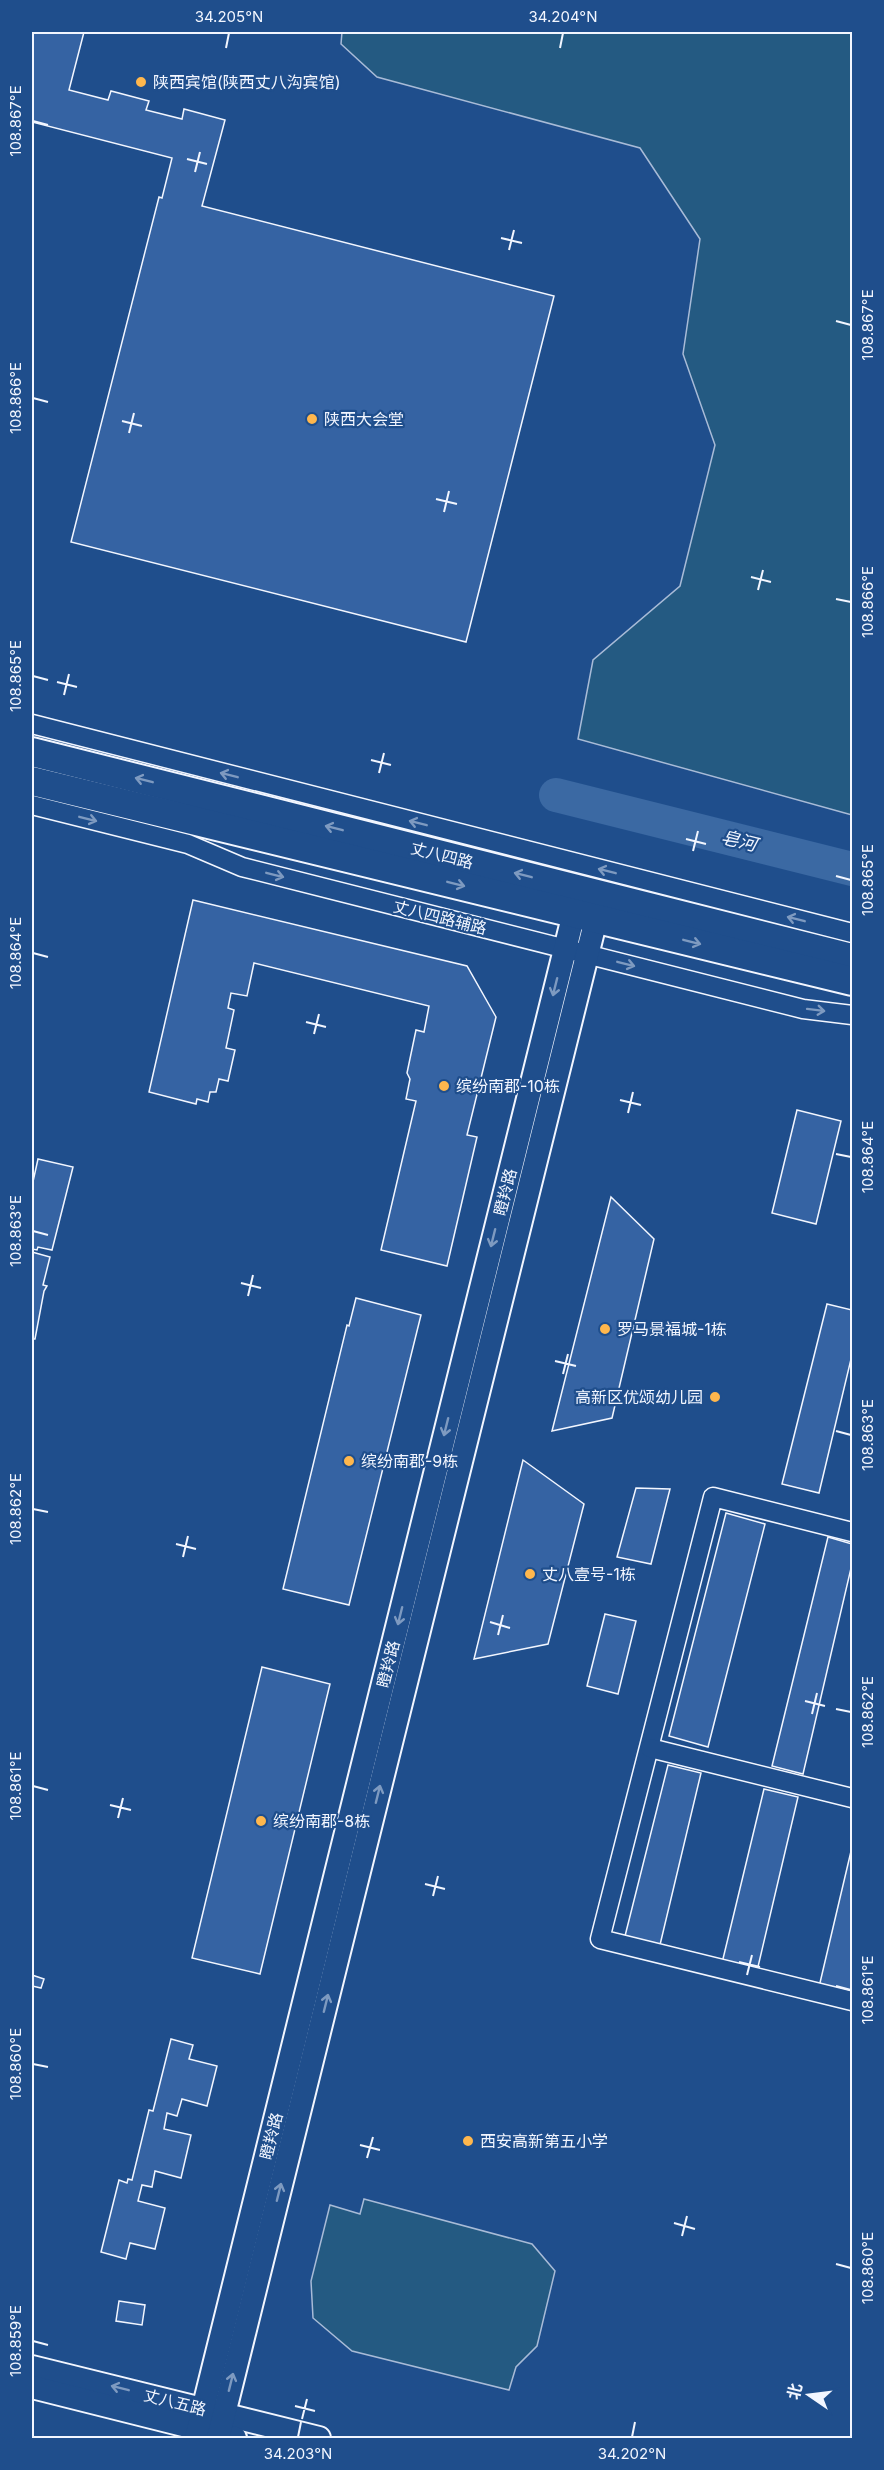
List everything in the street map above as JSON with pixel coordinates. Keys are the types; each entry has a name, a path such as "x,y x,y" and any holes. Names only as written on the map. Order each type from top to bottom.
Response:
{"main road":[{"name":"丈八四路","path":"32,752 588,904 852,981"},
{"name":"丈八四路","path":"32,781 588,904 852,958"}],"street":[{"path":"32,724 852,933"},
{"name":"丈八四路辅路","path":"32,805 188,844 242,867 802,1009 852,1015"},
{"name":"瞪羚路","path":"213,2429 565,949 588,904"},
{"name":"瞪羚路","path":"213,2429 587,954 588,904"},
{"path":"852,1532 713,1497 600,1939 852,2001"},
{"path":"650,1748 852,1798"},
{"name":"丈八五路","path":"32,2367 213,2429"},
{"name":"丈八五路","path":"32,2388 213,2429 319,2439"}],"shaded area":[{"path":"342,32 852,32 852,815 578,739 593,660 680,586 715,445 683,354 700,239 640,148 377,77 341,44"},
{"path":"364,2199 532,2244 555,2271 537,2346 516,2367 509,2390 352,2351 313,2318 311,2281 330,2205 360,2214"}],"building":[{"name":"陕西大会堂","path":"32,32 84,32 69,90 108,100 111,91 149,101 146,110 182,119 184,109 225,120 202,206 554,296 466,642 71,542 159,197 162,198 172,158 32,122"},
{"name":"缤纷南郡-10栋","path":"193,900 467,966 496,1017 467,1135 477,1137 447,1266 381,1250 416,1101 406,1099 410,1079 407,1073 416,1030 424,1032 429,1006 254,963 247,996 231,993 228,1008 234,1010 226,1048 235,1050 228,1081 219,1079 216,1092 210,1092 208,1102 197,1099 196,1104 149,1092"},
{"path":"797,1110 841,1121 816,1224 772,1213"},
{"path":"38,1159 73,1167 52,1250 38,1247 37,1250 32,1249 32,1186"},
{"name":"罗马景福城-1栋","path":"611,1197 654,1239 612,1418 552,1431"},
{"path":"32,1252 50,1257 43,1285 47,1286 44,1291 35,1339 32,1339"},
{"name":"缤纷南郡-9栋","path":"356,1298 421,1315 349,1605 283,1589 347,1325 349,1326"},
{"path":"827,1304 852,1310 852,1355 819,1493 782,1484"},
{"name":"丈八壹号-1栋","path":"523,1460 584,1504 548,1644 474,1659"},
{"path":"636,1488 670,1489 651,1564 617,1557"},
{"path":"726,1513 765,1524 708,1747 669,1736"},
{"path":"828,1537 852,1544 852,1564 803,1774 772,1766"},
{"path":"605,1614 636,1621 618,1694 587,1686"},
{"name":"缤纷南郡-8栋","path":"262,1667 330,1684 260,1974 192,1958"},
{"path":"668,1765 701,1773 659,1949 624,1940"},
{"path":"764,1789 798,1797 757,1971 722,1963"},
{"path":"852,1847 852,1993 819,1987"},
{"path":"32,1975 44,1979 41,1988 32,1986"},
{"path":"171,2039 193,2045 189,2059 217,2066 207,2106 182,2099 177,2116 167,2113 164,2129 191,2135 181,2178 155,2171 152,2187 142,2185 138,2201 165,2208 155,2249 130,2243 126,2259 101,2252 119,2180 127,2183 128,2179 132,2180 149,2110 153,2111"},
{"path":"119,2301 145,2305 142,2325 116,2321"}],"waterway":[{"name":"皂河","path":"556,795 852,869"}],"place":[{"name":"陕西宾馆(陕西丈八沟宾馆)","path":"141,82"},
{"name":"陕西大会堂","path":"312,419"},
{"name":"缤纷南郡-10栋","path":"444,1086"},
{"name":"罗马景福城-1栋","path":"605,1329"},
{"name":"高新区优颂幼儿园","path":"715,1397"},
{"name":"缤纷南郡-9栋","path":"349,1461"},
{"name":"丈八壹号-1栋","path":"530,1574"},
{"name":"缤纷南郡-8栋","path":"261,1821"},
{"name":"西安高新第五小学","path":"468,2141"}]}
